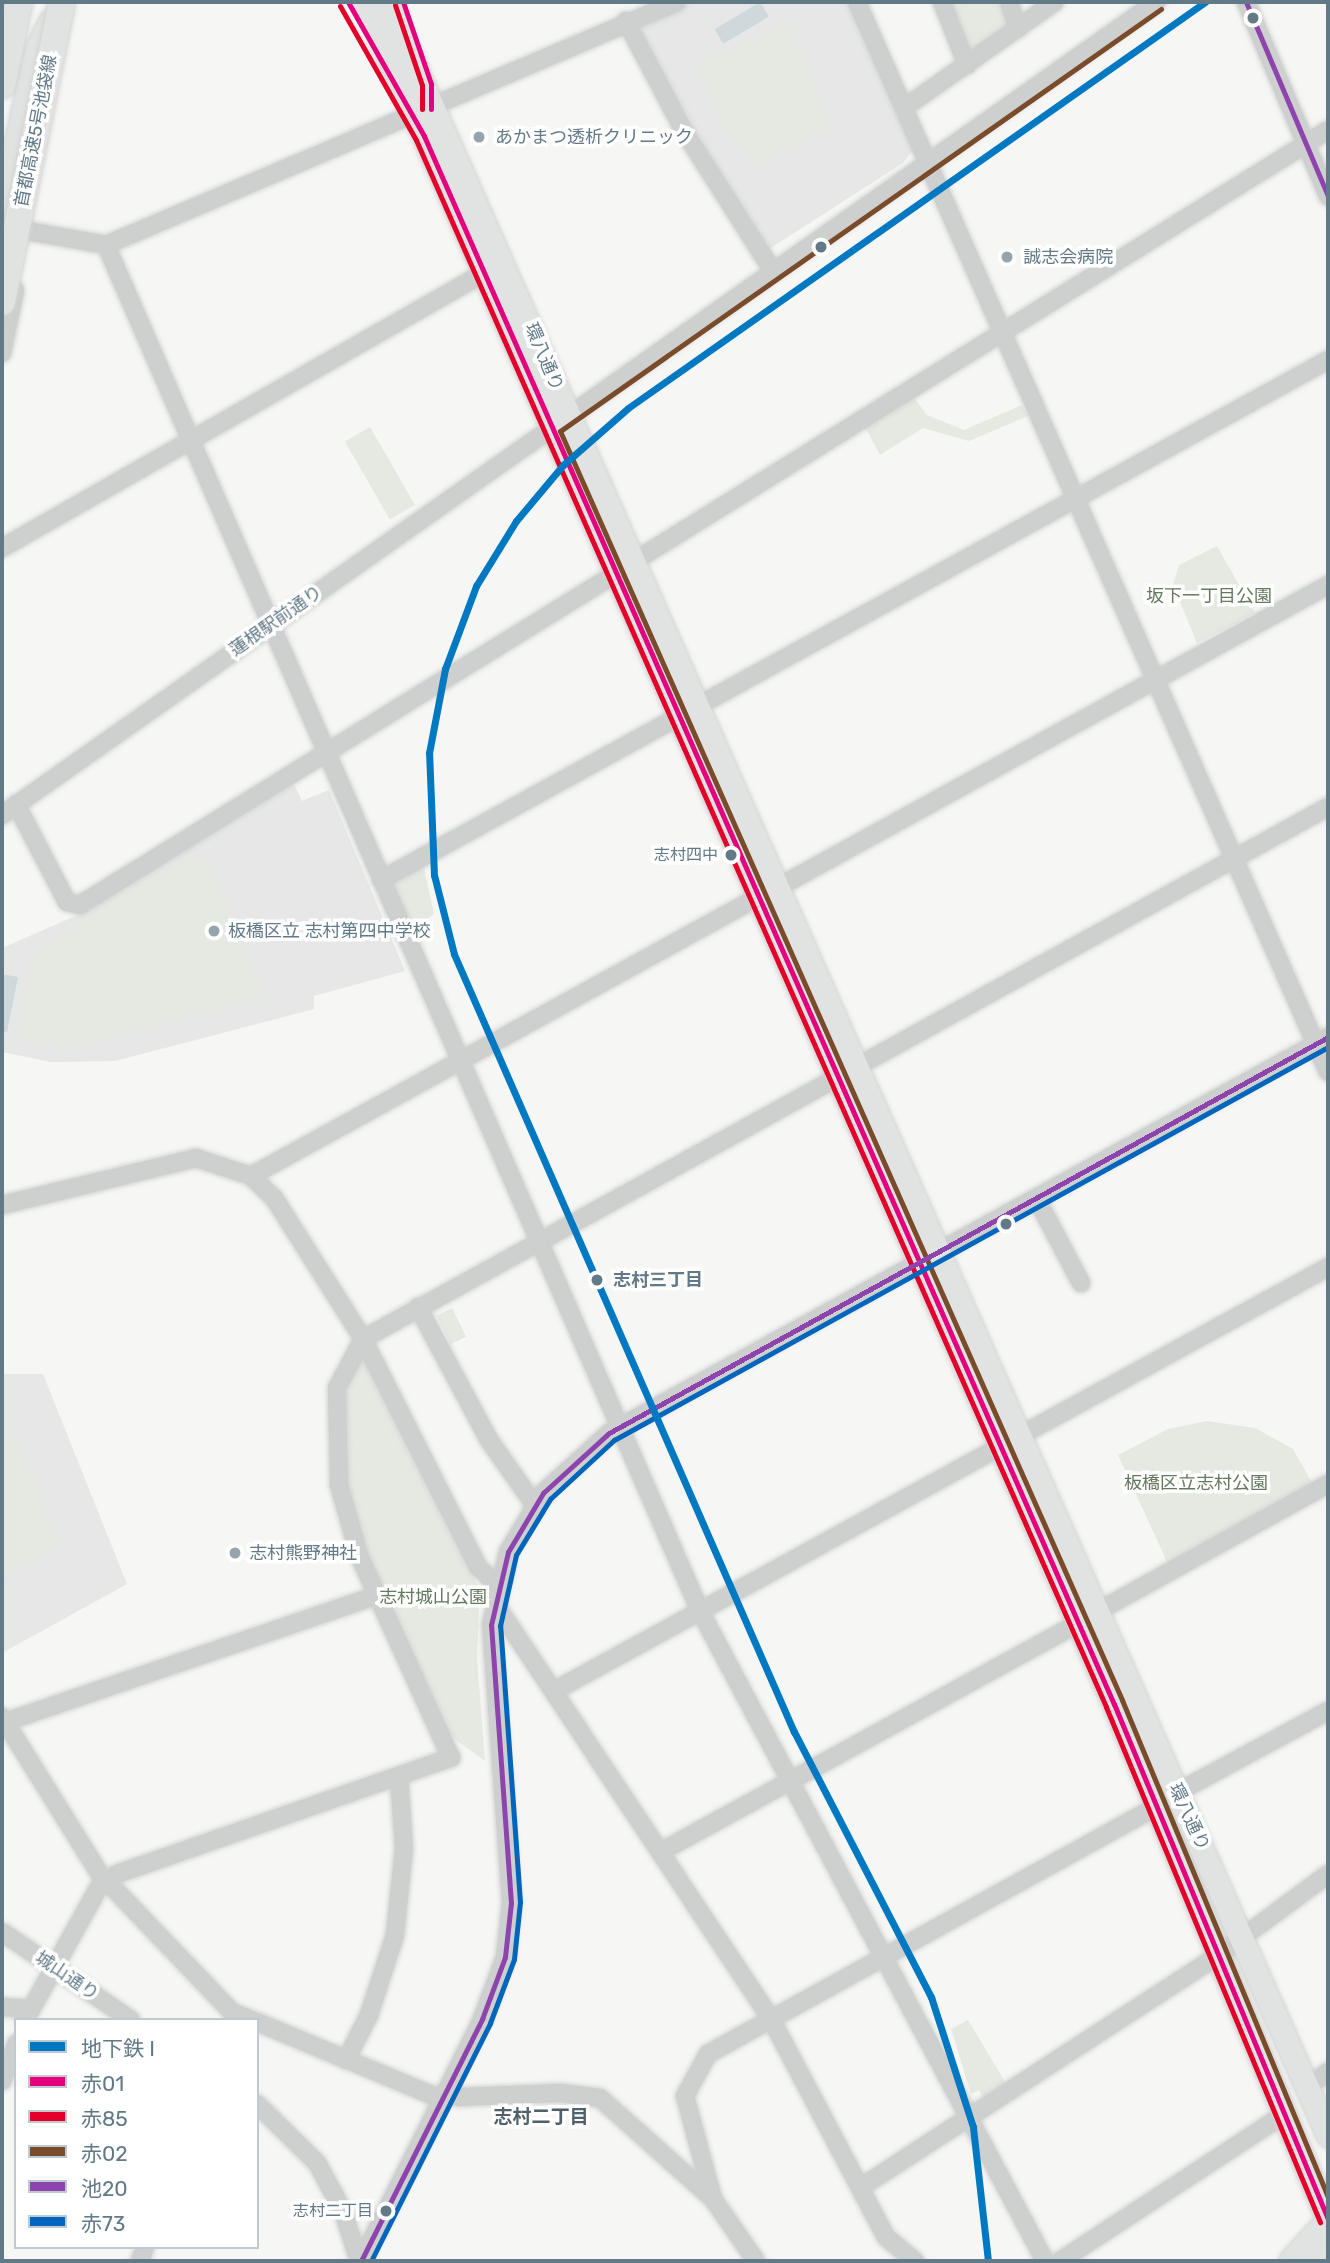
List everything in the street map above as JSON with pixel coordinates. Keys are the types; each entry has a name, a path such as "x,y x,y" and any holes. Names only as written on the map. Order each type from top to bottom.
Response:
{"highway":[{"path":"2,84 19,2"},
{"path":"2,216 5,169 27,2"},
{"path":"5,169 40,49 62,2"},
{"name":"首都高速5号池袋線","path":"2,302 62,2"},
{"path":"1293,2261 1328,2221"},
{"path":"1321,2261 1328,2253"}],"main road":[{"path":"348,2 418,108"},
{"name":"環八通り","path":"385,2 418,108 482,274 549,428 624,568"},
{"name":"環八通り","path":"418,108 569,415 624,568 927,1259 999,1447 1178,1792 1328,2135"},
{"name":"環八通り","path":"927,1259 1019,1436 1154,1808 1216,1957 1286,2113 1328,2221"}],"street":[{"path":"2,353 73,2"},
{"path":"27,231 106,245 418,108 677,2"},
{"path":"857,2 1235,859 1322,1041 1328,1072"},
{"path":"942,2 967,65"},
{"path":"1009,2 1017,28"},
{"path":"904,108 1055,2"},
{"path":"569,415 1156,2"},
{"path":"1246,2 1328,196"},
{"path":"626,21 684,131 773,271"},
{"path":"9,809 66,902 75,906 1328,130"},
{"path":"106,245 699,1609 792,1778 1045,2261"},
{"path":"2,548 482,274"},
{"path":"381,880 1328,360"},
{"name":"蓮根駅前通り","path":"9,809 569,415"},
{"path":"251,1177 1328,585"},
{"path":"2,2007 27,2014 106,1881 451,1758 376,1596 350,1527 336,1452 337,1388 363,1339 1328,807"},
{"path":"360,2261 496,1985 510,1922 490,1661 496,1593 534,1504 572,1461 620,1426 927,1259 1071,1185 1322,1041"},
{"path":"2,1205 196,1157 251,1177 274,1198 363,1339 478,1567 554,1691 662,1850 770,2017 863,2186 886,2237 915,2261"},
{"path":"1041,1207 1081,1283"},
{"path":"554,1691 699,1609 1328,1267"},
{"path":"418,1307 489,1440 534,1504"},
{"path":"662,1850 1328,1484"},
{"path":"231,2016 106,1881 56,1812 3,1720 376,1596"},
{"path":"1178,1792 1328,1711"},
{"path":"346,2060 369,2015 395,1935 404,1848 398,1777"},
{"path":"713,2199 685,2096 708,2054 770,2017 1154,1808"},
{"path":"863,2186 1216,1957 1328,1874"},
{"name":"城山通り","path":"2,1932 128,2018"},
{"path":"259,2023 346,2060 443,2095 459,2097 560,2092 600,2098 713,2199 756,2261"},
{"path":"2,2081 14,2049"},
{"path":"1308,2087 1328,2072"},
{"path":"259,2106 306,2149 327,2179 360,2261"},
{"path":"1060,2261 1286,2113"}],"shaded area":[{"path":"694,2 849,2 914,149 903,163 766,251 638,32 641,24"},
{"path":"760,2 769,17 723,44 715,29"},
{"name":"板橋区立 志村第四中学校","path":"293,782 302,801 329,790 405,971 314,996 314,1009 115,1061 51,1062 2,1052 2,948 80,914"},
{"path":"2,974 18,977 7,1032 2,1031"},
{"path":"2,1374 43,1374 127,1584 2,1653"}],"green space":[{"path":"948,2 1004,2 1012,28 975,54 967,52"},
{"path":"788,25 831,125 756,163 731,137 697,64"},
{"path":"912,395 927,415 964,430 1022,405 1028,416 969,441 923,428 880,455 864,425"},
{"path":"370,427 415,505 390,519 345,442"},
{"name":"坂下一丁目公園","path":"1217,546 1255,613 1197,643 1173,585 1179,565"},
{"path":"190,858 211,868 263,998 71,1047 18,1038 32,955 70,938 76,921"},
{"path":"422,858 434,914 406,937 381,880"},
{"path":"452,1308 466,1337 451,1344 437,1315"},
{"name":"志村城山公園","path":"363,1354 480,1590 477,1658 485,1761 446,1733 365,1554 348,1496 341,1407 347,1375"},
{"name":"板橋区立志村公園","path":"1207,1421 1255,1428 1293,1449 1314,1486 1168,1564 1118,1455 1168,1429"},
{"path":"2,1432 14,1432 58,1545 2,1578"},
{"path":"968,2020 1010,2090 987,2104 979,2090 971,2094 951,2029"}],"metro line":[{"name":"I","path":"988,2261 973,2127 931,1997 794,1732 454,954 434,875 429,753 445,669 476,586 516,521 563,465 628,408 1205,2"}],"transit line":[{"name":"赤01","path":"348,2 424,136 1114,1704 1328,2219"},
{"name":"赤01","path":"403,2 431,84 431,109"},
{"name":"池20","path":"1246,2 1328,196"},
{"name":"赤85","path":"395,5 422,85 422,109"},
{"name":"赤85","path":"340,6 416,140 1106,1707 1320,2222"},
{"name":"赤02","path":"1161,9 560,431 1122,1700 1328,2197"},
{"name":"池20","path":"361,2261 482,2019 505,1957 511,1903 491,1625 508,1552 543,1493 609,1433 1328,1037"},
{"name":"赤73","path":"371,2261 490,2023 514,1959 520,1902 500,1626 516,1555 550,1499 614,1440 1328,1047"}],"place":[{"name":"あかまつ透析クリニック","path":"479,137"},
{"name":"誠志会病院","path":"1007,257"},
{"name":"志村四中","path":"731,855"},
{"name":"板橋区立 志村第四中学校","path":"214,931"},
{"name":"志村三丁目","path":"597,1280"},
{"name":"志村熊野神社","path":"235,1553"},
{"name":"志村二丁目","path":"386,2211"}],"district":[{"name":"志村二丁目","path":"541,2117"}]}
